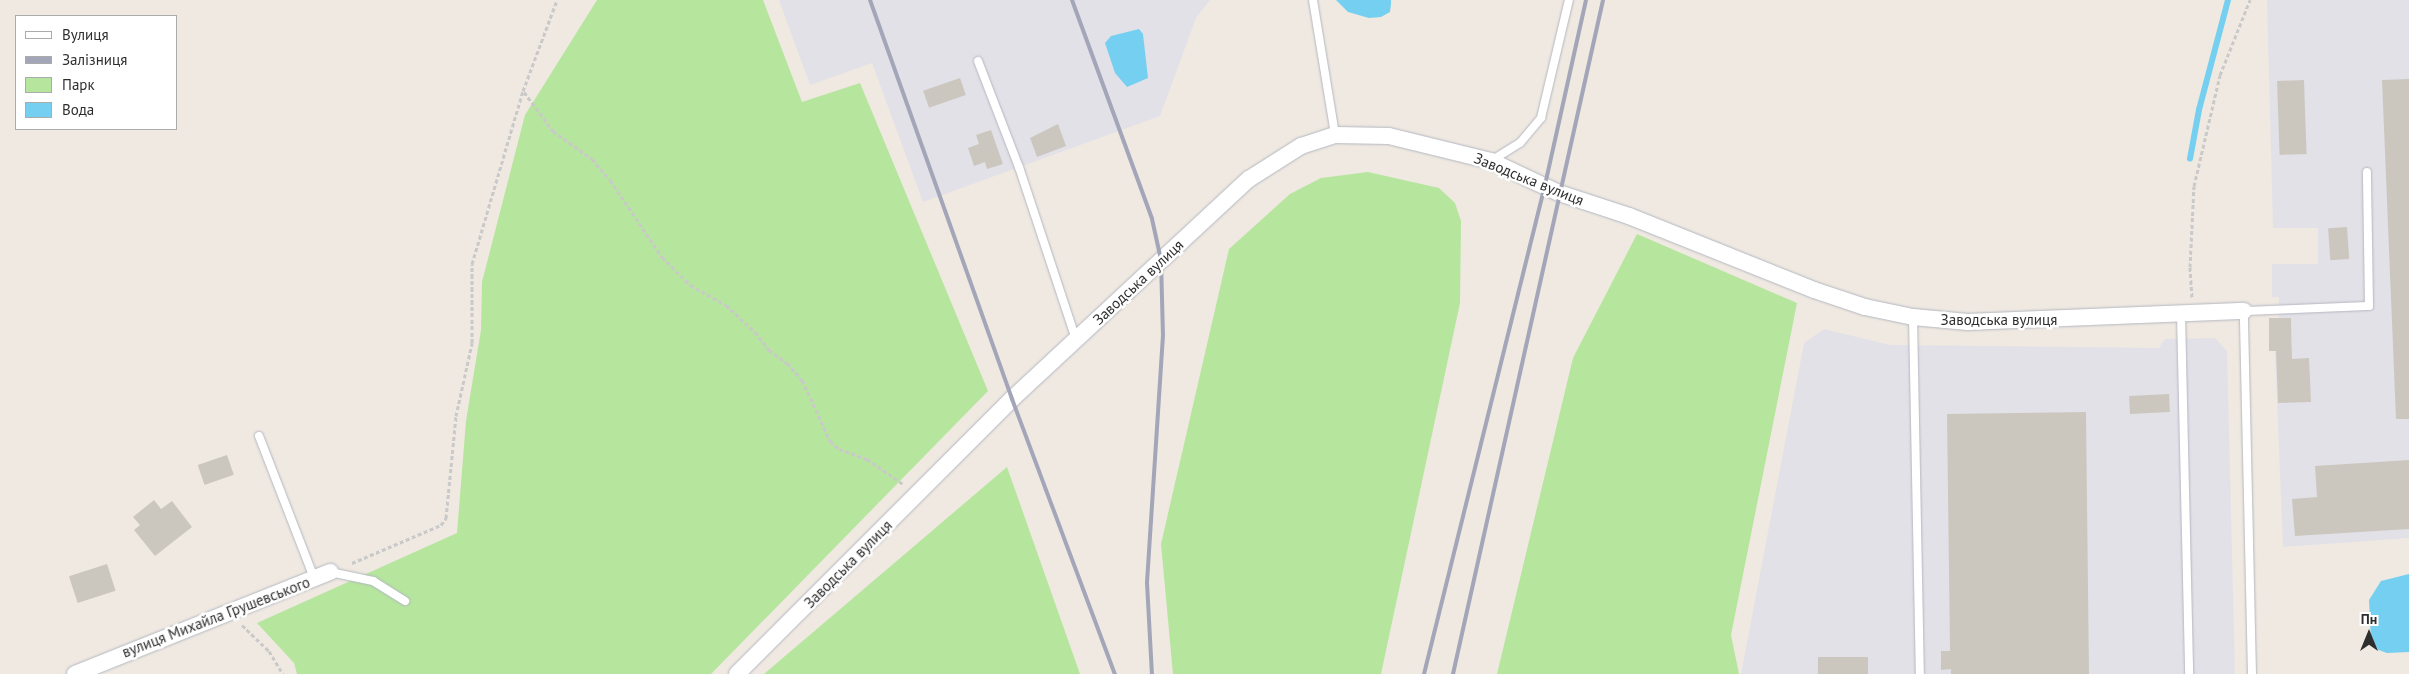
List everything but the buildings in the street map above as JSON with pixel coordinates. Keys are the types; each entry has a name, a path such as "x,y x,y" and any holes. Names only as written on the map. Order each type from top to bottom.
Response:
{"street":[{"name":"Заводська вулиця","path":"737,674 1076,339 1249,179 1302,146 1335,135 1389,136 1491,161 1559,193 1628,216 1814,290 1865,307 1913,317 1978,322 2073,320 2187,311 2244,311"},
{"name":"вулиця Михайла Грушевського","path":"75,674 330,572"}],"lane":[{"path":"1313,0 1335,135"},
{"path":"1491,161 1520,143 1541,118 1569,0"},
{"path":"978,60 1019,167 1076,339"},
{"path":"2252,674 2244,311 2370,306 2367,172"},
{"path":"2187,311 2189,674"},
{"path":"1913,317 1920,674"},
{"path":"259,436 314,578"},
{"path":"330,572 372,581 405,601"}],"path":[{"path":"330,572 440,526 446,518 456,416 472,343 472,264 523,91 557,0"},
{"path":"2187,311 2194,186 2220,75 2250,0"},
{"path":"523,91 553,130 592,159 610,180 669,264 690,285 726,305 797,374 830,441 839,449 867,459 916,496"},
{"path":"230,611 269,651 283,674"}],"shaded area":[{"path":"779,0 1210,0 1196,18 1160,116 923,202 872,63 810,85"},
{"path":"2267,0 2409,0 2409,538 2283,547 2275,351 2292,351 2291,318 2279,318 2279,297 2272,297 2272,264 2318,264 2318,228 2273,228"},
{"path":"1824,329 1890,345 2159,348 2165,339 2215,338 2227,351 2235,674 1741,674 1804,343"}],"green space":[{"path":"597,0 763,0 802,102 860,83 988,391 711,674 297,674 294,663 257,623 457,533 466,421 481,330 482,282 525,115"},
{"path":"1368,172 1439,188 1455,203 1461,221 1460,303 1381,674 1173,674 1161,544 1229,249 1290,194 1321,178"},
{"path":"1637,234 1797,303 1731,635 1739,674 1497,674 1573,358"},
{"path":"1007,467 1080,674 764,674"}],"water":[{"path":"1336,0 1391,0 1390,12 1381,17 1369,18 1348,12"},
{"path":"1139,29 1143,34 1148,78 1127,87 1115,73 1105,43 1111,36"},
{"path":"2409,574 2409,652 2387,653 2376,649 2371,640 2369,600 2381,581"}],"waterway":[{"path":"2190,159 2199,110 2228,0"}],"railway":[{"path":"870,0 1012,399 1115,674"},
{"path":"1072,0 1152,219 1161,260 1163,335 1147,583 1152,674"},
{"path":"1424,674 1545,185 1586,0"},
{"path":"1453,674 1603,0"}]}
